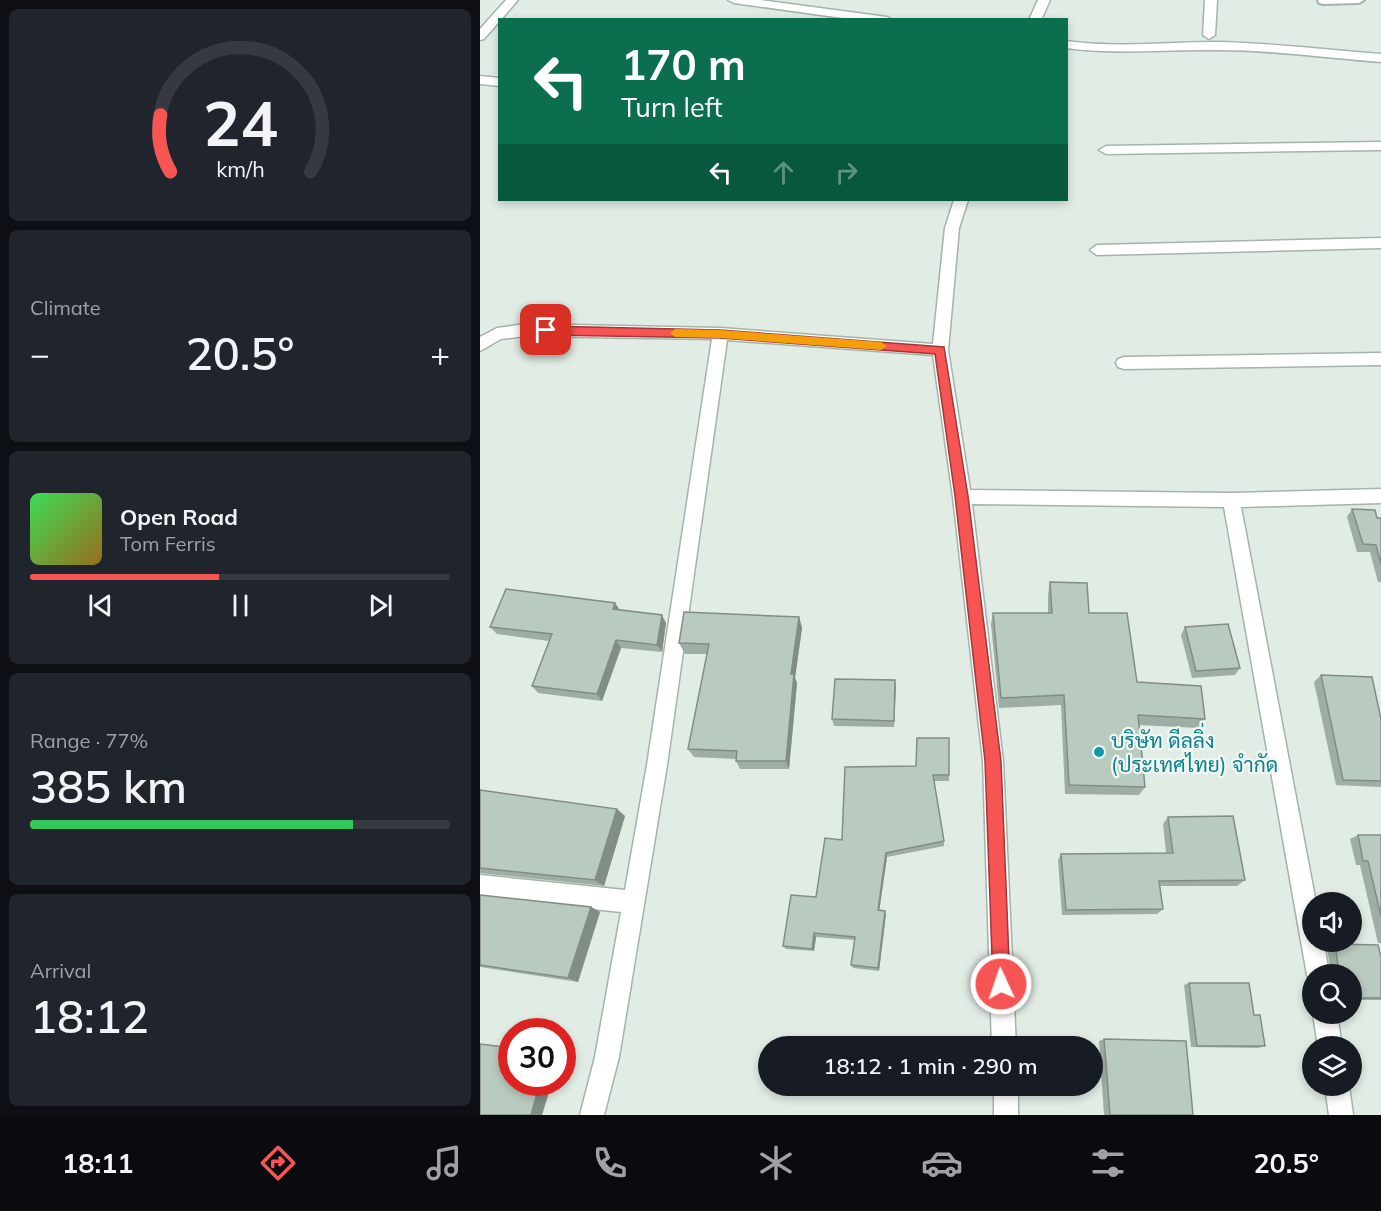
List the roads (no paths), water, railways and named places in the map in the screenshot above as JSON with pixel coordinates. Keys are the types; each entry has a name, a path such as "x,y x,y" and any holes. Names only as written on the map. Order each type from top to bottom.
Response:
{"street":[{"path":"480,36 512,0"},
{"path":"734,0 872,18"},
{"path":"1036,18 1044,0"},
{"path":"1209,35 1211,0"},
{"path":"1068,44 1094,48 1145,49 1217,46 1381,58"},
{"path":"480,80 498,82"},
{"path":"1106,150 1381,146"},
{"path":"961,201 952,228 940,350 962,496 993,761 1004,1036"},
{"path":"1098,250 1381,243"},
{"path":"480,345 497,334 525,330 720,334 940,350"},
{"path":"592,1115 608,1057 657,765 720,334"},
{"path":"1124,363 1381,359"},
{"path":"962,496 1231,500 1381,496"},
{"path":"1231,500 1304,892"},
{"path":"480,886 634,902"},
{"path":"1006,1096 1006,1115"},
{"path":"1338,1096 1341,1115"}],"lane":[{"path":"1323,1 1359,0"}],"place":[{"name":"บริษัท ดีลลิ่ง (ประเทศไทย) จำกัด","path":"1099,752"}]}
